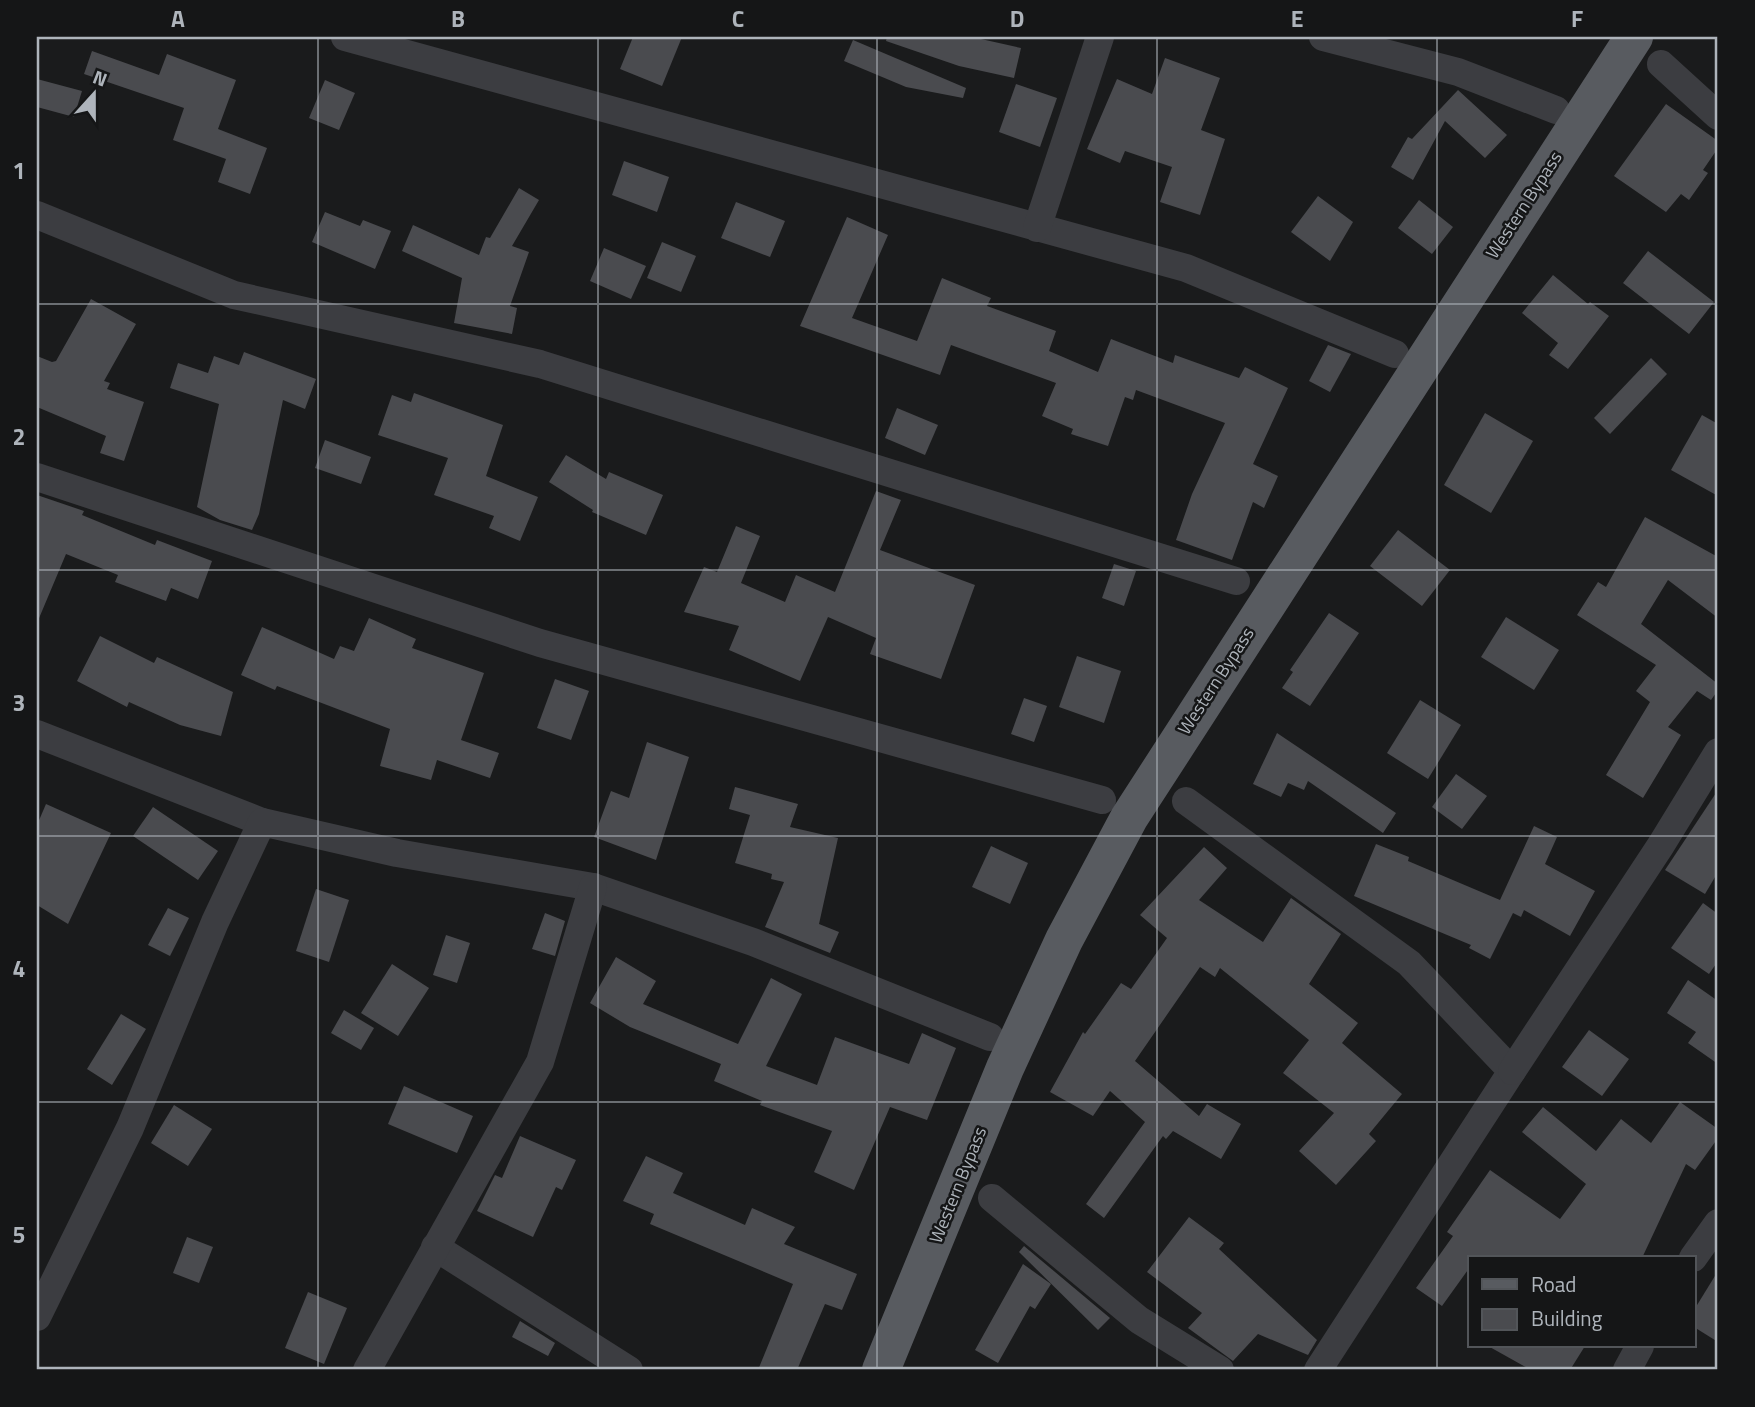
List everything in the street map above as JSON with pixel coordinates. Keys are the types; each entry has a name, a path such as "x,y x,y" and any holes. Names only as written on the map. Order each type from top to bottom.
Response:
{"main road":[{"name":"Western Bypass","path":"881,1370 1005,1068 1064,940 1129,818 1634,37"}],"street":[{"path":"345,37 1186,268 1395,354"},
{"path":"1037,228 1100,37"},
{"path":"1323,37 1458,72 1556,110"},
{"path":"1661,64 1718,116"},
{"path":"37,215 234,295 540,364 1236,581"},
{"path":"37,477 540,643 1102,800"},
{"path":"37,734 262,822 397,853 593,887 753,942 990,1037"},
{"path":"1318,1370 1718,752"},
{"path":"1186,801 1409,963 1511,1071"},
{"path":"37,1317 130,1128 215,922 262,822"},
{"path":"367,1370 540,1062 593,887"},
{"path":"992,1198 1139,1320 1220,1370"},
{"path":"1694,1256 1718,1223"},
{"path":"435,1247 629,1370"},
{"path":"1627,1370 1639,1348"}],"building":[{"path":"633,37 682,37 662,86 620,69"},
{"path":"887,37 972,37 1021,48 1014,78 959,66 886,41"},
{"path":"853,40 966,88 963,98 906,87 844,61"},
{"path":"92,51 159,75 167,54 236,80 218,129 267,148 250,194 218,182 226,159 173,140 184,108 84,74"},
{"path":"1165,58 1220,78 1201,130 1225,139 1200,215 1160,202 1172,167 1125,151 1120,163 1087,149 1117,79 1152,94"},
{"path":"37,79 82,91 74,117 37,107"},
{"path":"325,80 355,93 339,130 309,118"},
{"path":"1016,84 1057,98 1040,147 999,132"},
{"path":"1458,90 1507,135 1485,158 1445,121 1413,180 1391,167 1408,137 1412,139"},
{"path":"1666,104 1718,141 1718,148 1703,170 1708,173 1689,200 1681,194 1666,212 1614,176"},
{"path":"624,161 669,177 657,212 612,195"},
{"path":"519,188 539,200 512,246 529,252 510,306 517,308 512,334 454,323 462,278 402,251 413,225 479,255 486,237 490,238"},
{"path":"1318,196 1353,222 1330,261 1291,232"},
{"path":"1419,200 1453,227 1432,254 1398,228"},
{"path":"736,202 785,221 770,257 721,238"},
{"path":"325,212 360,226 363,220 391,231 375,269 312,242"},
{"path":"847,217 888,235 852,318 917,341 942,278 991,298 987,306 1056,331 1049,351 1098,372 1111,339 1173,363 1175,355 1239,378 1245,367 1288,388 1253,464 1278,476 1264,508 1253,502 1232,560 1176,540 1192,494 1225,423 1136,390 1133,400 1125,397 1108,446 1071,434 1073,429 1042,416 1056,383 951,345 940,375 800,326"},
{"path":"662,242 696,256 681,292 647,278"},
{"path":"604,248 646,266 631,299 590,281"},
{"path":"1648,251 1714,302 1689,334 1623,283"},
{"path":"1553,275 1588,304 1590,302 1609,316 1568,369 1549,355 1558,343 1522,313"},
{"path":"91,299 136,324 104,381 110,383 107,389 144,402 124,461 100,453 106,436 37,407 37,356 56,361"},
{"path":"1328,345 1351,354 1330,392 1309,381"},
{"path":"244,352 316,379 305,409 283,400 259,514 252,530 220,520 197,507 219,404 170,388 178,363 208,373 214,356 239,365"},
{"path":"1651,358 1667,374 1610,434 1594,418"},
{"path":"414,393 503,425 486,476 538,497 520,541 489,528 494,516 434,495 448,458 378,435 392,395 411,402"},
{"path":"897,408 938,425 925,455 885,438"},
{"path":"1485,413 1533,441 1491,513 1444,485"},
{"path":"1702,415 1718,424 1718,496 1671,470"},
{"path":"325,440 371,457 361,484 315,468"},
{"path":"566,455 606,479 609,472 663,495 646,535 592,512 593,510 549,482"},
{"path":"876,491 901,500 880,550 975,585 941,679 870,654 876,638 828,617 800,681 729,650 739,626 684,612 704,567 717,572 736,526 760,536 741,583 785,602 796,575 835,592"},
{"path":"37,495 84,511 82,515 155,545 157,540 212,561 198,599 171,588 166,601 115,582 118,575 66,554 37,623"},
{"path":"1645,517 1718,557 1718,618 1668,580 1641,624 1718,684 1718,690 1711,700 1697,691 1668,727 1681,735 1643,798 1606,775 1650,702 1636,691 1656,665 1577,615 1598,582 1606,587"},
{"path":"1398,530 1450,570 1422,606 1370,566"},
{"path":"1114,564 1136,571 1124,606 1102,598"},
{"path":"1329,613 1359,633 1310,706 1282,688 1293,672 1290,670"},
{"path":"1506,617 1559,650 1534,690 1481,657"},
{"path":"369,618 416,639 412,648 484,673 461,740 499,753 490,778 437,760 431,780 380,766 390,729 277,686 275,690 241,675 262,627 334,659 340,646 354,651"},
{"path":"100,636 154,663 157,657 233,692 221,736 180,725 129,702 127,707 77,681"},
{"path":"1077,656 1121,671 1104,723 1059,707"},
{"path":"555,679 589,691 571,740 537,728"},
{"path":"1024,698 1047,706 1034,742 1011,734"},
{"path":"1420,700 1461,725 1428,779 1387,753"},
{"path":"1277,733 1396,813 1383,833 1308,781 1304,790 1288,783 1281,797 1253,784"},
{"path":"647,742 689,757 656,860 594,837 611,791 629,798"},
{"path":"1456,774 1487,796 1462,829 1432,807"},
{"path":"735,787 798,804 790,827 838,838 819,924 839,932 830,953 765,927 784,882 771,879 772,874 735,863 750,815 729,809"},
{"path":"1718,790 1718,872 1705,894 1665,870"},
{"path":"46,804 111,833 68,924 37,905 37,825"},
{"path":"153,807 218,851 198,880 133,836"},
{"path":"1534,826 1557,837 1545,864 1595,891 1570,936 1524,910 1521,917 1513,913 1490,959 1469,948 1471,945 1354,896 1376,844 1409,857 1408,861 1500,900"},
{"path":"991,846 1028,863 1010,904 972,887"},
{"path":"1204,847 1227,868 1199,900 1263,942 1291,898 1341,934 1309,984 1358,1023 1342,1043 1402,1094 1369,1134 1376,1141 1336,1185 1299,1151 1334,1113 1283,1073 1309,1040 1220,968 1215,977 1200,967 1135,1061 1199,1116 1207,1104 1241,1124 1221,1159 1173,1131 1166,1139 1163,1136 1104,1218 1086,1204 1145,1122 1110,1091 1093,1116 1050,1092 1083,1032 1085,1034 1121,983 1131,989 1167,938 1140,915"},
{"path":"316,889 349,900 329,962 296,951"},
{"path":"1703,903 1718,914 1718,961 1709,974 1671,948"},
{"path":"168,908 189,918 170,956 148,945"},
{"path":"545,913 565,921 555,956 532,949"},
{"path":"446,935 470,943 457,983 433,975"},
{"path":"616,957 656,981 643,1004 738,1044 771,978 802,994 766,1066 817,1085 835,1037 909,1064 922,1033 956,1048 927,1120 890,1107 854,1190 814,1172 832,1131 760,1105 762,1101 714,1081 721,1064 630,1027 590,1003"},
{"path":"392,964 429,988 398,1036 361,1013"},
{"path":"1688,980 1718,1001 1718,1064 1688,1043 1696,1032 1667,1013"},
{"path":"344,1010 374,1028 361,1050 331,1033"},
{"path":"121,1014 146,1029 112,1085 87,1069"},
{"path":"1589,1030 1629,1059 1602,1096 1562,1067"},
{"path":"404,1086 473,1116 457,1153 388,1124"},
{"path":"1680,1102 1718,1129 1718,1138 1695,1170 1686,1164 1643,1256 1468,1256 1468,1270 1442,1306 1416,1288 1453,1236 1447,1232 1490,1170 1560,1219 1586,1184 1522,1132 1543,1107 1596,1151 1621,1119 1651,1143"},
{"path":"174,1105 212,1129 188,1166 151,1143"},
{"path":"520,1136 576,1160 562,1190 556,1187 533,1237 477,1211 495,1175 502,1178"},
{"path":"646,1156 683,1173 673,1193 745,1225 752,1208 795,1227 784,1244 857,1274 842,1310 825,1304 797,1370 758,1370 793,1284 650,1224 654,1214 623,1201"},
{"path":"1189,1217 1224,1243 1219,1249 1317,1340 1308,1355 1258,1334 1233,1361 1188,1328 1202,1313 1147,1272"},
{"path":"187,1237 213,1247 199,1283 173,1273"},
{"path":"1024,1246 1110,1318 1098,1330 1019,1252"},
{"path":"1023,1264 1051,1284 1035,1309 1030,1306 998,1363 975,1350"},
{"path":"1718,1271 1718,1342 1696,1328 1696,1307"},
{"path":"308,1292 347,1308 324,1364 285,1348"},
{"path":"520,1321 555,1343 548,1356 512,1337"},
{"path":"1492,1348 1584,1348 1570,1370 1531,1370"}]}
